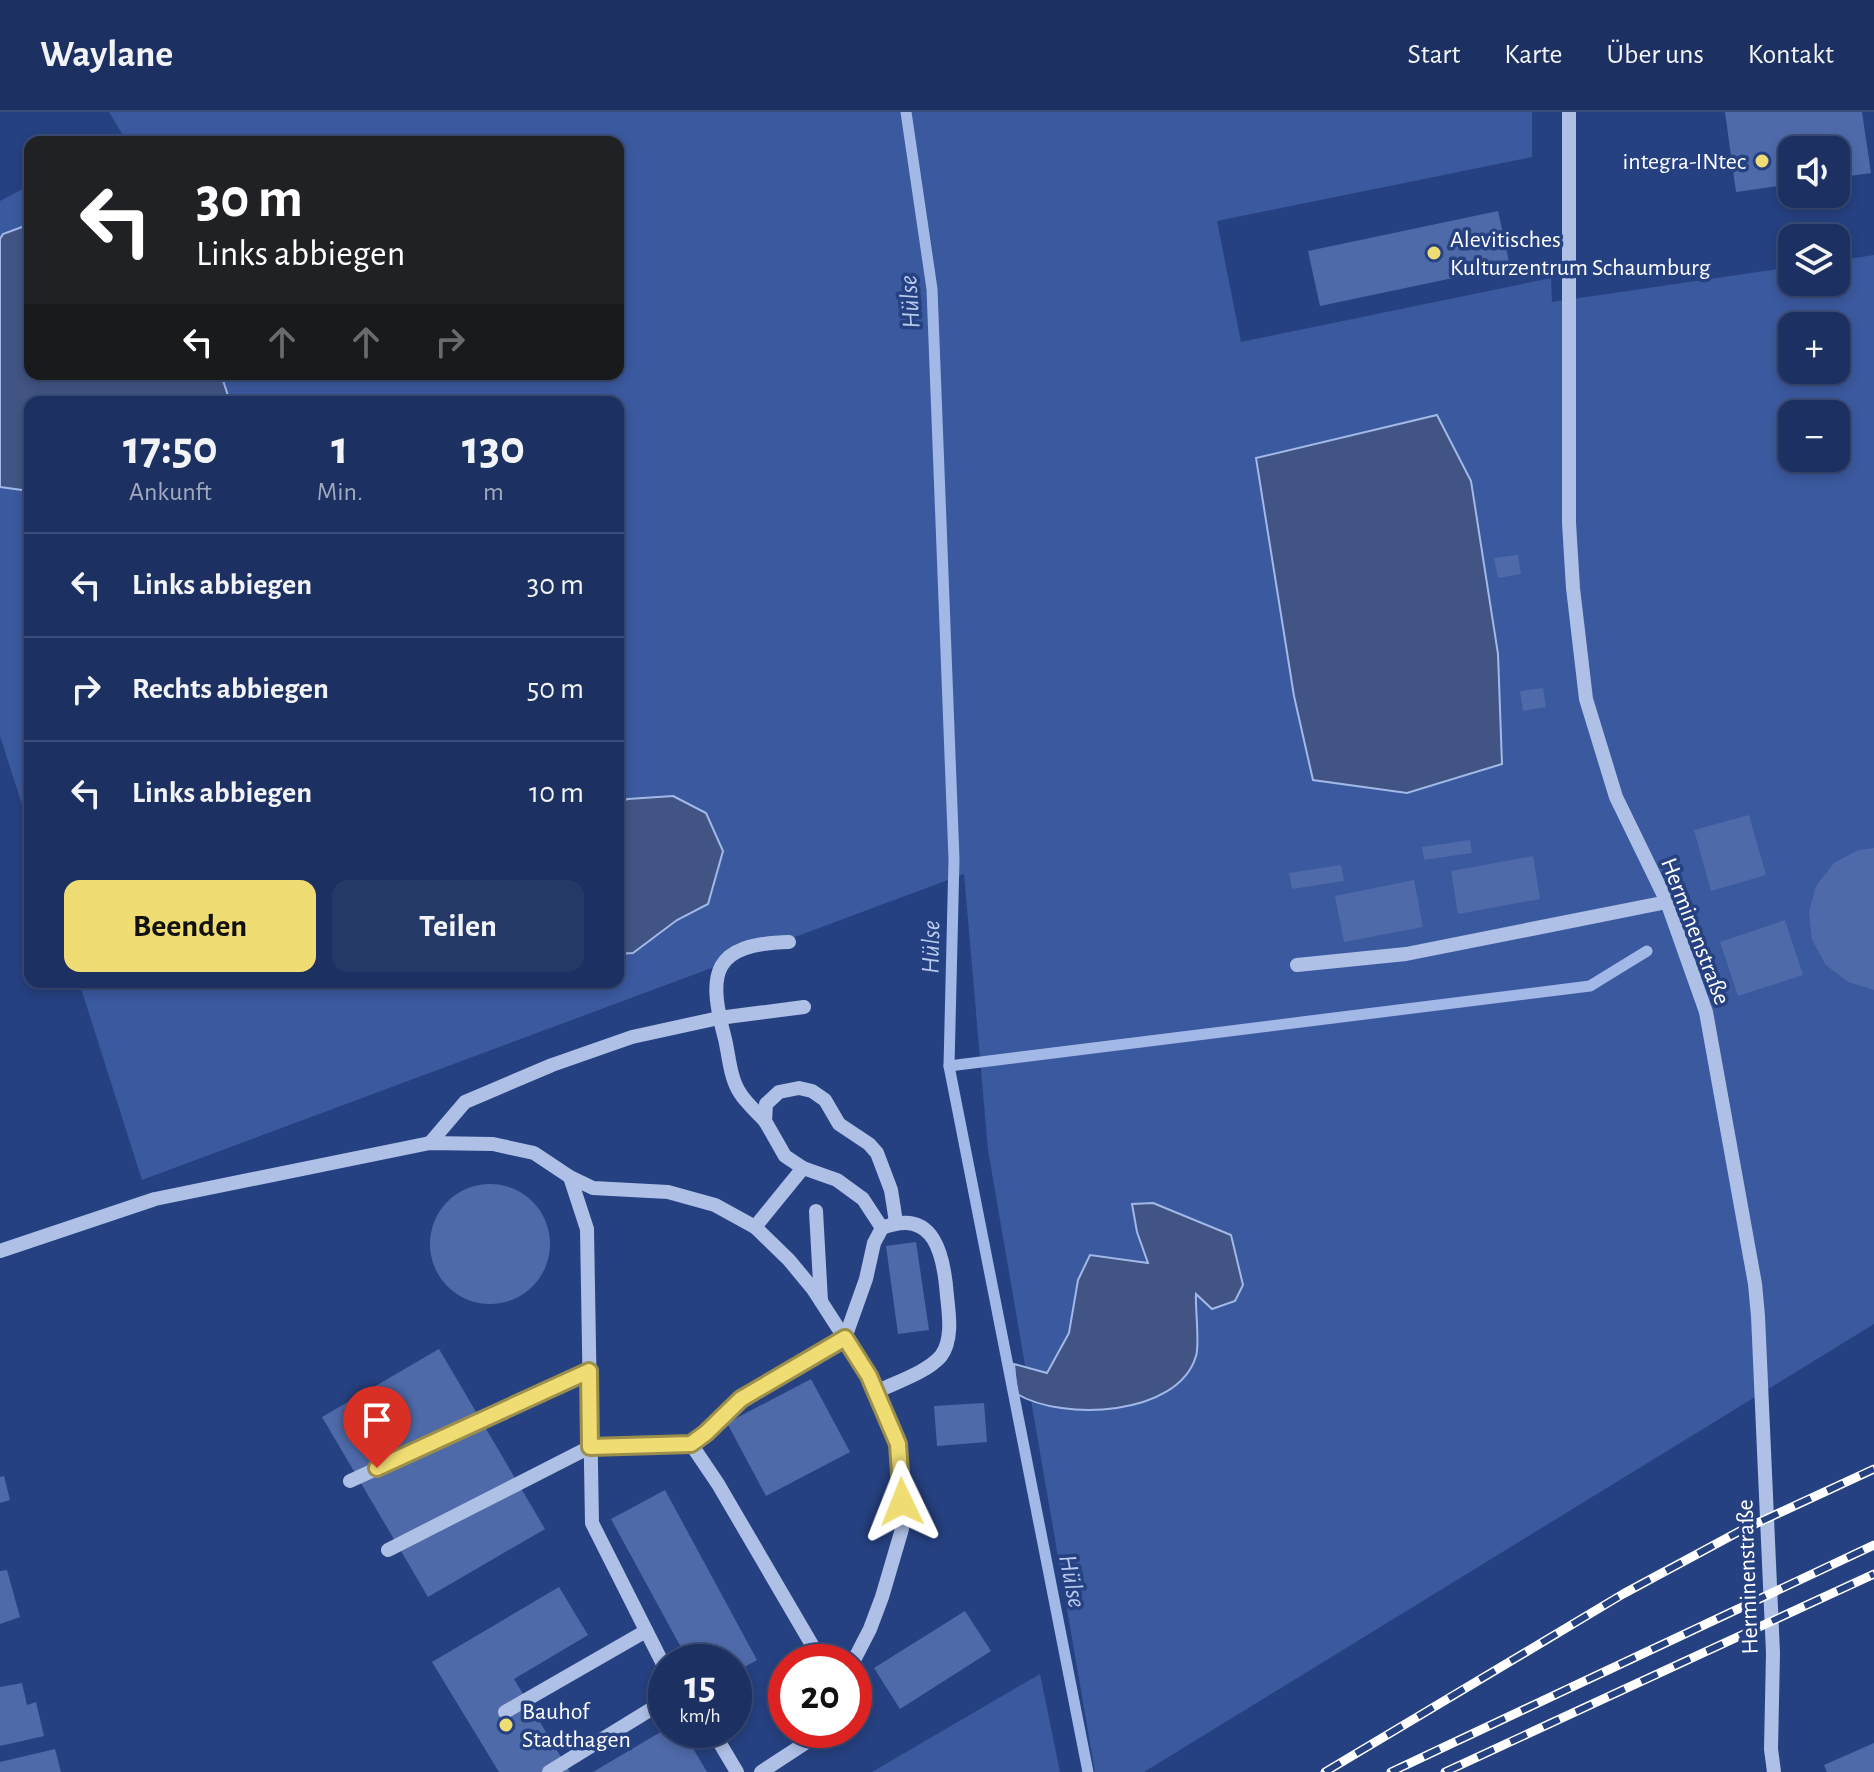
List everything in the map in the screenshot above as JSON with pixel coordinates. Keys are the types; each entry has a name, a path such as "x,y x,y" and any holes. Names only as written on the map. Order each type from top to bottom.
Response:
{"street":[{"name":"Herminenstraße","path":"1569,112 1569,523 1580,651 1586,699 1616,797 1667,902 1706,1012 1755,1284 1771,1621 1771,1749 1774,1772"},
{"path":"1297,965 1406,954 1667,902"},
{"path":"789,942 747,946 730,954 719,968 714,992 733,1080 740,1094 765,1121 785,1156 803,1168 837,1180 863,1199 889,1225 910,1224 928,1232 940,1248 949,1317 948,1341 936,1360 876,1392"},
{"path":"430,1143 465,1102 552,1065 632,1037 719,1018 804,1007"},
{"path":"388,1550 590,1447 691,1444 741,1399 845,1338 866,1279 874,1243 889,1225 891,1190 877,1153 839,1124 825,1100 812,1091 799,1088 779,1092 766,1104 765,1121"},
{"path":"0,1251 155,1199 430,1143 493,1144 534,1153 593,1188 668,1192 715,1205 755,1227 789,1260 821,1301 876,1392 898,1444 902,1529 882,1597 862,1644"},
{"path":"755,1227 803,1168"},
{"path":"570,1177 587,1229 592,1523 653,1644"},
{"path":"816,1211 821,1301"},
{"path":"350,1481 589,1371"},
{"path":"691,1444 718,1484 811,1644"},
{"path":"505,1712 646,1631"},
{"path":"549,1772 648,1711"},
{"path":"723,1748 737,1772"},
{"path":"761,1772 798,1748"}],"shaded area":[{"path":"109,112 1532,112 1532,157 1217,221 1241,342 1551,278 1552,302 1778,269 1778,296 1850,296 1850,259 1874,255 1874,1324 1144,1772 1095,1772 988,1150 964,874 142,1180 81,988 624,988 624,396 228,396 223,380 624,380 624,136 123,136","holes":["1471,481 1498,654 1502,764 1313,780 1294,696 1265,518"]},
{"path":"24,188 24,226 3,234 0,239 0,201"},
{"path":"24,226 24,380 223,380 228,396 24,396 24,490 0,487 0,239 3,234"},
{"path":"1437,415 1471,481 1498,654 1502,764 1407,793 1313,780 1294,696 1256,458"},
{"path":"0,487 24,490 24,810 0,736"},
{"path":"673,796 706,813 723,851 708,904 677,920 633,953 624,954 624,800"},
{"path":"1153,1203 1231,1235 1243,1285 1235,1301 1212,1309 1196,1294 1197,1350 1185,1376 1167,1391 1143,1402 1117,1408 1061,1408 1037,1403 1017,1394 1014,1364 1047,1373 1069,1333 1078,1280 1090,1255 1148,1263 1137,1232 1132,1204"},
{"path":"1040,1674 1060,1772 872,1772"}],"building":[{"name":"integra-INtec","path":"1725,112 1862,112 1871,173 1850,176 1850,136 1778,136 1778,186 1736,192"},
{"name":"Alevitisches Kulturzentrum Schaumburg","path":"1498,211 1510,266 1320,306 1308,251"},
{"path":"1518,555 1521,574 1498,578 1494,558"},
{"path":"1543,688 1546,707 1523,711 1520,691"},
{"path":"1749,815 1766,875 1711,891 1694,830"},
{"path":"1470,840 1472,853 1424,860 1422,847"},
{"path":"1874,848 1874,990 1848,982 1826,965 1812,940 1809,912 1816,886 1834,863 1858,850"},
{"path":"1533,856 1540,899 1458,914 1451,871"},
{"path":"1341,865 1344,881 1292,889 1289,873"},
{"path":"1414,880 1423,927 1344,942 1335,896"},
{"path":"1785,920 1803,975 1738,996 1720,942"},
{"path":"490,1184 513,1188 533,1201 546,1221 550,1244 546,1267 533,1287 513,1300 490,1304 467,1300 447,1287 434,1267 430,1244 434,1221 447,1201 467,1188"},
{"path":"916,1242 929,1330 898,1334 886,1246"},
{"path":"439,1349 545,1529 428,1597 322,1417"},
{"path":"811,1379 850,1452 766,1496 727,1423"},
{"path":"984,1403 987,1442 937,1446 934,1406"},
{"path":"4,1476 10,1500 0,1503 0,1477"},
{"path":"665,1490 748,1644 679,1644 611,1519"},
{"path":"7,1570 20,1617 0,1624 0,1571"},
{"name":"Bauhof Stadthagen","path":"559,1587 588,1635 514,1679 570,1772 499,1772 432,1662"},
{"path":"965,1611 991,1651 900,1709 874,1668"},
{"path":"22,1683 27,1705 36,1702 44,1736 0,1746 0,1687"},
{"name":"Bauhof Stadthagen","path":"648,1739 648,1748 693,1748 707,1772 593,1772"},
{"path":"1874,1743 1874,1772 1827,1772 1824,1765"},
{"path":"55,1749 61,1772 0,1772 0,1762"}],"waterway":[{"name":"Hülse","path":"906,112 932,289 954,859 949,1066 1088,1772"},
{"path":"949,1066 1590,986 1647,951"}],"railway":[{"path":"1325,1772 1623,1594 1740,1531 1874,1469"},
{"path":"1391,1772 1874,1545"},
{"path":"1445,1772 1874,1574"}],"place":[{"name":"integra-INtec","path":"1762,161"},
{"name":"Alevitisches Kulturzentrum Schaumburg","path":"1434,253"},
{"name":"Bauhof Stadthagen","path":"506,1725"}],"route":[{"path":"377,1468 589,1371 590,1447 691,1444 741,1399 845,1338 869,1376 898,1444 902,1502"}]}
